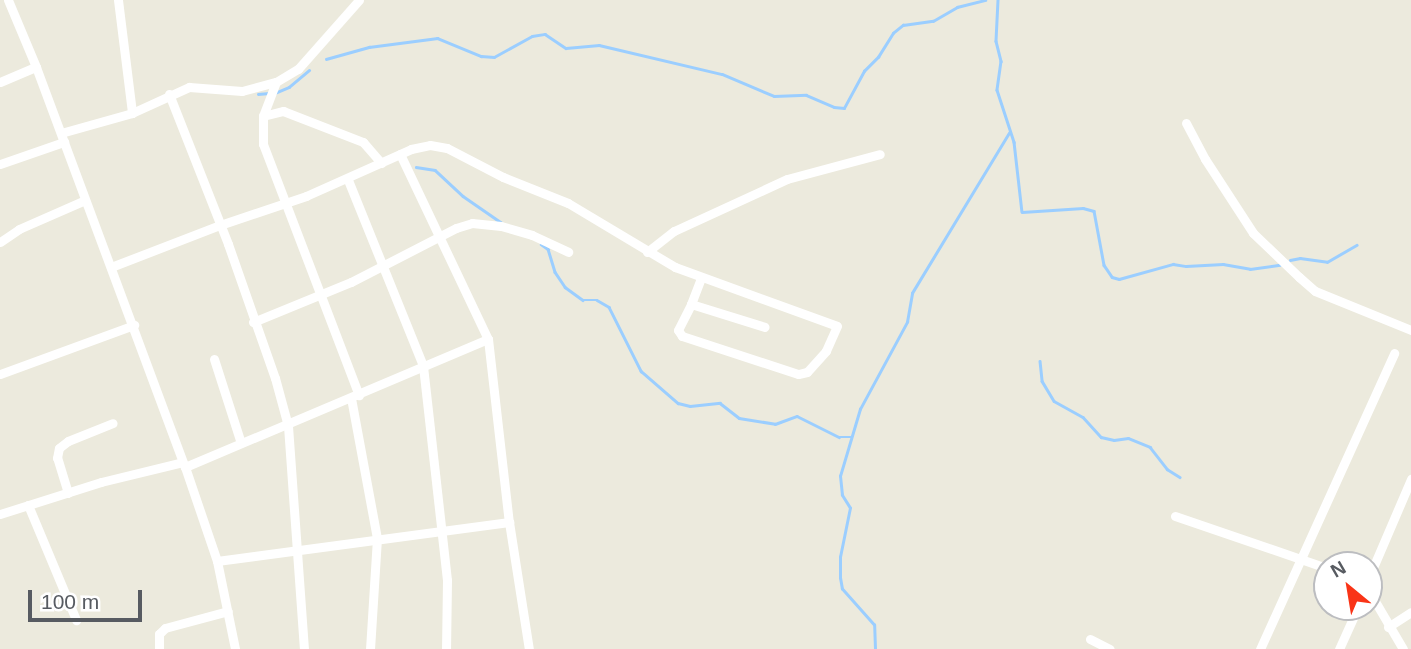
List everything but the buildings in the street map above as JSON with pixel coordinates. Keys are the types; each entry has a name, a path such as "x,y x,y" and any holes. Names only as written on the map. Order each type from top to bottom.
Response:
{"street":[{"path":"118,0 132,113"},
{"path":"0,164 132,113 189,87 242,91 276,82 298,69 359,0"},
{"path":"5,2 36,67 184,464 216,561 235,649"},
{"path":"0,82 36,67"},
{"path":"276,82 263,116 263,144 321,295 355,396 377,538 370,649"},
{"path":"169,94 275,378 288,426 304,649"},
{"path":"263,116 283,111 363,142 381,163"},
{"path":"1186,123 1205,159 1253,233 1299,277 1315,291 1411,330"},
{"path":"111,267 348,180 421,146 447,148 503,177 568,203 647,252 702,278 837,326 826,351 807,372 793,373 680,335 678,330 702,278"},
{"path":"400,154 488,339 509,522 529,649"},
{"path":"647,252 674,231 787,179 880,154"},
{"path":"348,180 423,366 449,603 446,649"},
{"path":"0,242 19,229 85,200"},
{"path":"253,322 383,267 456,228 486,222 532,235 568,252"},
{"path":"691,304 765,327"},
{"path":"0,374 134,325"},
{"path":"0,514 68,493 184,464 288,426 488,339"},
{"path":"1260,649 1394,353"},
{"path":"214,359 241,443"},
{"path":"68,493 57,458 60,448 68,440 113,423"},
{"path":"1380,551 1411,479"},
{"path":"28,505 76,620"},
{"path":"1175,516 1313,562"},
{"path":"216,561 509,522"},
{"path":"159,649 159,634 165,628 228,611"},
{"path":"1388,628 1411,612"},
{"path":"1383,618 1403,649"},
{"path":"1339,649 1351,621"},
{"path":"1090,639 1110,649"}],"waterway":[{"path":"326,59 369,47 437,38 481,56 494,57 532,36 545,34 566,48 599,45 722,74 774,96 806,95 834,107 844,108 864,71 878,57 893,33 903,25 933,21 957,7 985,0"},
{"path":"998,0 996,41 1001,61 997,90 1014,142 1022,212 1083,208 1094,211 1104,265 1112,277 1119,279 1173,264 1223,264 1250,269 1280,265"},
{"path":"275,93 289,87 309,70"},
{"path":"258,94 269,93"},
{"path":"875,649 874,625 842,589 840,557 850,508 842,495 840,476 860,409 907,322 912,293 1009,133"},
{"path":"416,167 435,170 463,196 502,223"},
{"path":"541,244 548,249 555,272 565,287 583,300 597,300 609,307 641,371 678,403 690,406 720,403 739,418 775,424 797,416 839,437 852,437"},
{"path":"1290,260 1300,258 1327,262 1356,245"},
{"path":"1040,361 1042,381 1054,401 1083,417 1101,437 1114,440 1128,438 1150,447 1167,469 1180,477"}]}
